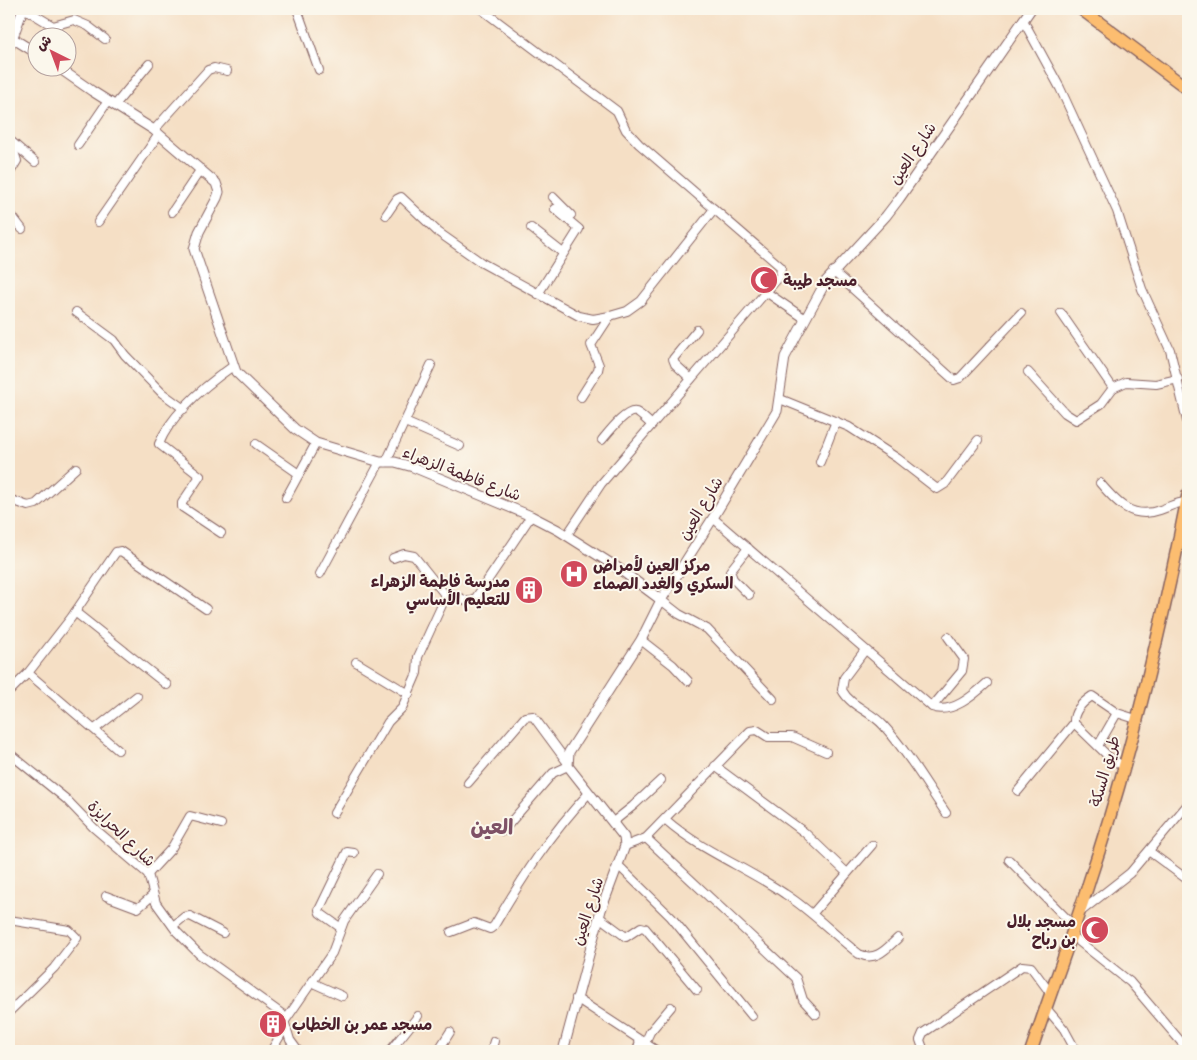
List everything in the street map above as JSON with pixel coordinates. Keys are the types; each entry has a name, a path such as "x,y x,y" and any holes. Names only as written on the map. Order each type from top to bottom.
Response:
{"main road":[{"path":"1081,9 1188,89"},
{"path":"1094,9 1188,80"},
{"name":"طريق السكة","path":"1031,1051 1090,880 1123,766 1136,719 1187,498"}],"street":[{"path":"9,48 24,9 54,26 68,21 80,22 105,39"},
{"path":"297,9 319,70"},
{"path":"481,9 617,111 626,130 714,209 780,263 781,267 780,276 601,484 567,535"},
{"name":"شارع العين","path":"567,764 569,752 641,640 661,600 777,411 780,399 782,366 804,318 832,271 895,205 1031,9"},
{"path":"1024,20 1060,88 1117,212 1133,265 1170,350 1188,425"},
{"path":"12,38 28,48"},
{"path":"78,145 112,103 149,64"},
{"path":"98,222 157,132 208,70 214,68 227,71"},
{"name":"شارع فاطمة الزهراء","path":"73,78 157,132 216,182 219,192 215,205 199,232 194,249 233,366 241,378 295,430 316,443 383,462 413,466 531,516 567,535 618,568 661,600"},
{"path":"10,140 35,162"},
{"path":"9,174 17,161 10,140"},
{"path":"172,212 201,169"},
{"path":"386,215 397,199 401,197 438,232 467,253 494,270 586,318 610,316 627,311 650,292 714,209"},
{"path":"538,294 579,229 580,223 552,197"},
{"path":"555,209 579,229"},
{"path":"9,212 22,229"},
{"path":"531,228 563,253"},
{"path":"832,271 954,380 960,378 1021,313"},
{"path":"766,292 804,318"},
{"path":"76,312 114,340 125,355 162,392 184,409"},
{"path":"1062,313 1114,388"},
{"path":"581,397 598,370 599,365 591,345 610,316"},
{"path":"691,379 675,364 673,358 697,330"},
{"path":"320,574 405,422 431,365"},
{"path":"221,533 182,507 182,503 200,476 159,444 165,432 184,409 205,388 233,366"},
{"path":"1028,372 1065,413 1076,420 1101,404 1114,388 1126,382 1156,384 1178,379"},
{"path":"780,399 836,422 896,458 937,489 945,484 978,440"},
{"path":"602,440 623,416 631,412 636,412 652,425"},
{"path":"405,422 460,446"},
{"path":"820,462 836,422"},
{"path":"286,498 316,443"},
{"path":"256,444 299,474"},
{"path":"9,499 28,506 36,504 76,468"},
{"path":"1100,483 1120,505 1130,511 1148,513 1187,498"},
{"path":"334,813 388,722 402,708 417,673 418,657 446,596 449,593 465,601 475,600 531,516"},
{"path":"713,518 932,707 941,709 963,702 987,683"},
{"path":"748,548 730,571 733,579 748,595"},
{"path":"9,692 28,673 75,612 111,557 119,551 206,609"},
{"path":"393,558 404,554 414,556 446,596"},
{"path":"661,600 678,614 707,629 773,699"},
{"path":"75,612 167,686"},
{"path":"932,707 962,671 964,659 948,638"},
{"path":"641,640 673,665 688,681"},
{"path":"865,650 844,678 842,690 855,705 876,718 890,732 946,813"},
{"path":"356,662 409,694"},
{"path":"28,673 118,750"},
{"path":"95,729 137,696"},
{"path":"1018,791 1074,723 1076,712 1092,696 1117,713 1136,719"},
{"path":"1098,746 1117,713"},
{"path":"468,783 525,717 533,716 567,764 624,837 626,846 646,838 666,820 750,730 757,730 768,737 792,737 826,752"},
{"path":"1074,723 1123,766"},
{"name":"شارع الحرايزة","path":"9,752 66,799 94,828 148,874 153,895 173,926 199,954 282,1014 290,1040 298,1051"},
{"path":"503,831 554,773 567,764"},
{"path":"715,766 804,832 847,874"},
{"path":"613,822 661,780"},
{"path":"451,932 474,923 490,929 494,926 533,862 560,824 589,793"},
{"path":"1077,914 1130,872 1150,852 1188,804"},
{"path":"148,874 171,849 190,816 220,824"},
{"path":"666,820 687,837 750,872 812,914 864,956 878,955 898,938"},
{"path":"646,838 796,978 803,1000 816,1014"},
{"path":"812,914 872,845"},
{"name":"شارع العين","path":"563,1051 599,917 626,846"},
{"path":"341,928 320,913 319,910 347,852 354,853"},
{"path":"1150,852 1188,880"},
{"path":"1009,860 1072,930 1134,986 1188,1050"},
{"path":"618,865 671,917 752,1016"},
{"path":"271,1051 285,1024 332,952 341,928 376,874"},
{"path":"106,896 138,908 153,895"},
{"path":"173,926 184,917 190,916 224,934"},
{"path":"599,917 626,937 638,928 645,928 697,990"},
{"path":"9,920 69,930 78,938 54,968 9,1012"},
{"path":"924,1051 920,1040 923,1033 1022,966 1031,967 1050,994"},
{"path":"313,983 342,996"},
{"path":"576,998 657,1051"},
{"path":"636,1051 671,1007"},
{"path":"1046,1008 1056,1018 1076,1051"},
{"path":"390,1051 418,1016"},
{"path":"438,1051 450,1032"},
{"path":"491,1051 494,1041"}],"place":[{"name":"مسجد طيبة","path":"764,280"},
{"name":"مركز العين لأمراض السكري والغدد الصماء","path":"574,574"},
{"name":"مدرسة فاطمة الزهراء للتعليم الأساسي","path":"529,590"},
{"name":"مسجد بلال بن رباح","path":"1095,930"},
{"name":"مسجد عمر بن الخطاب","path":"273,1024"}],"district":[{"name":"العين","path":"492,826"}]}
